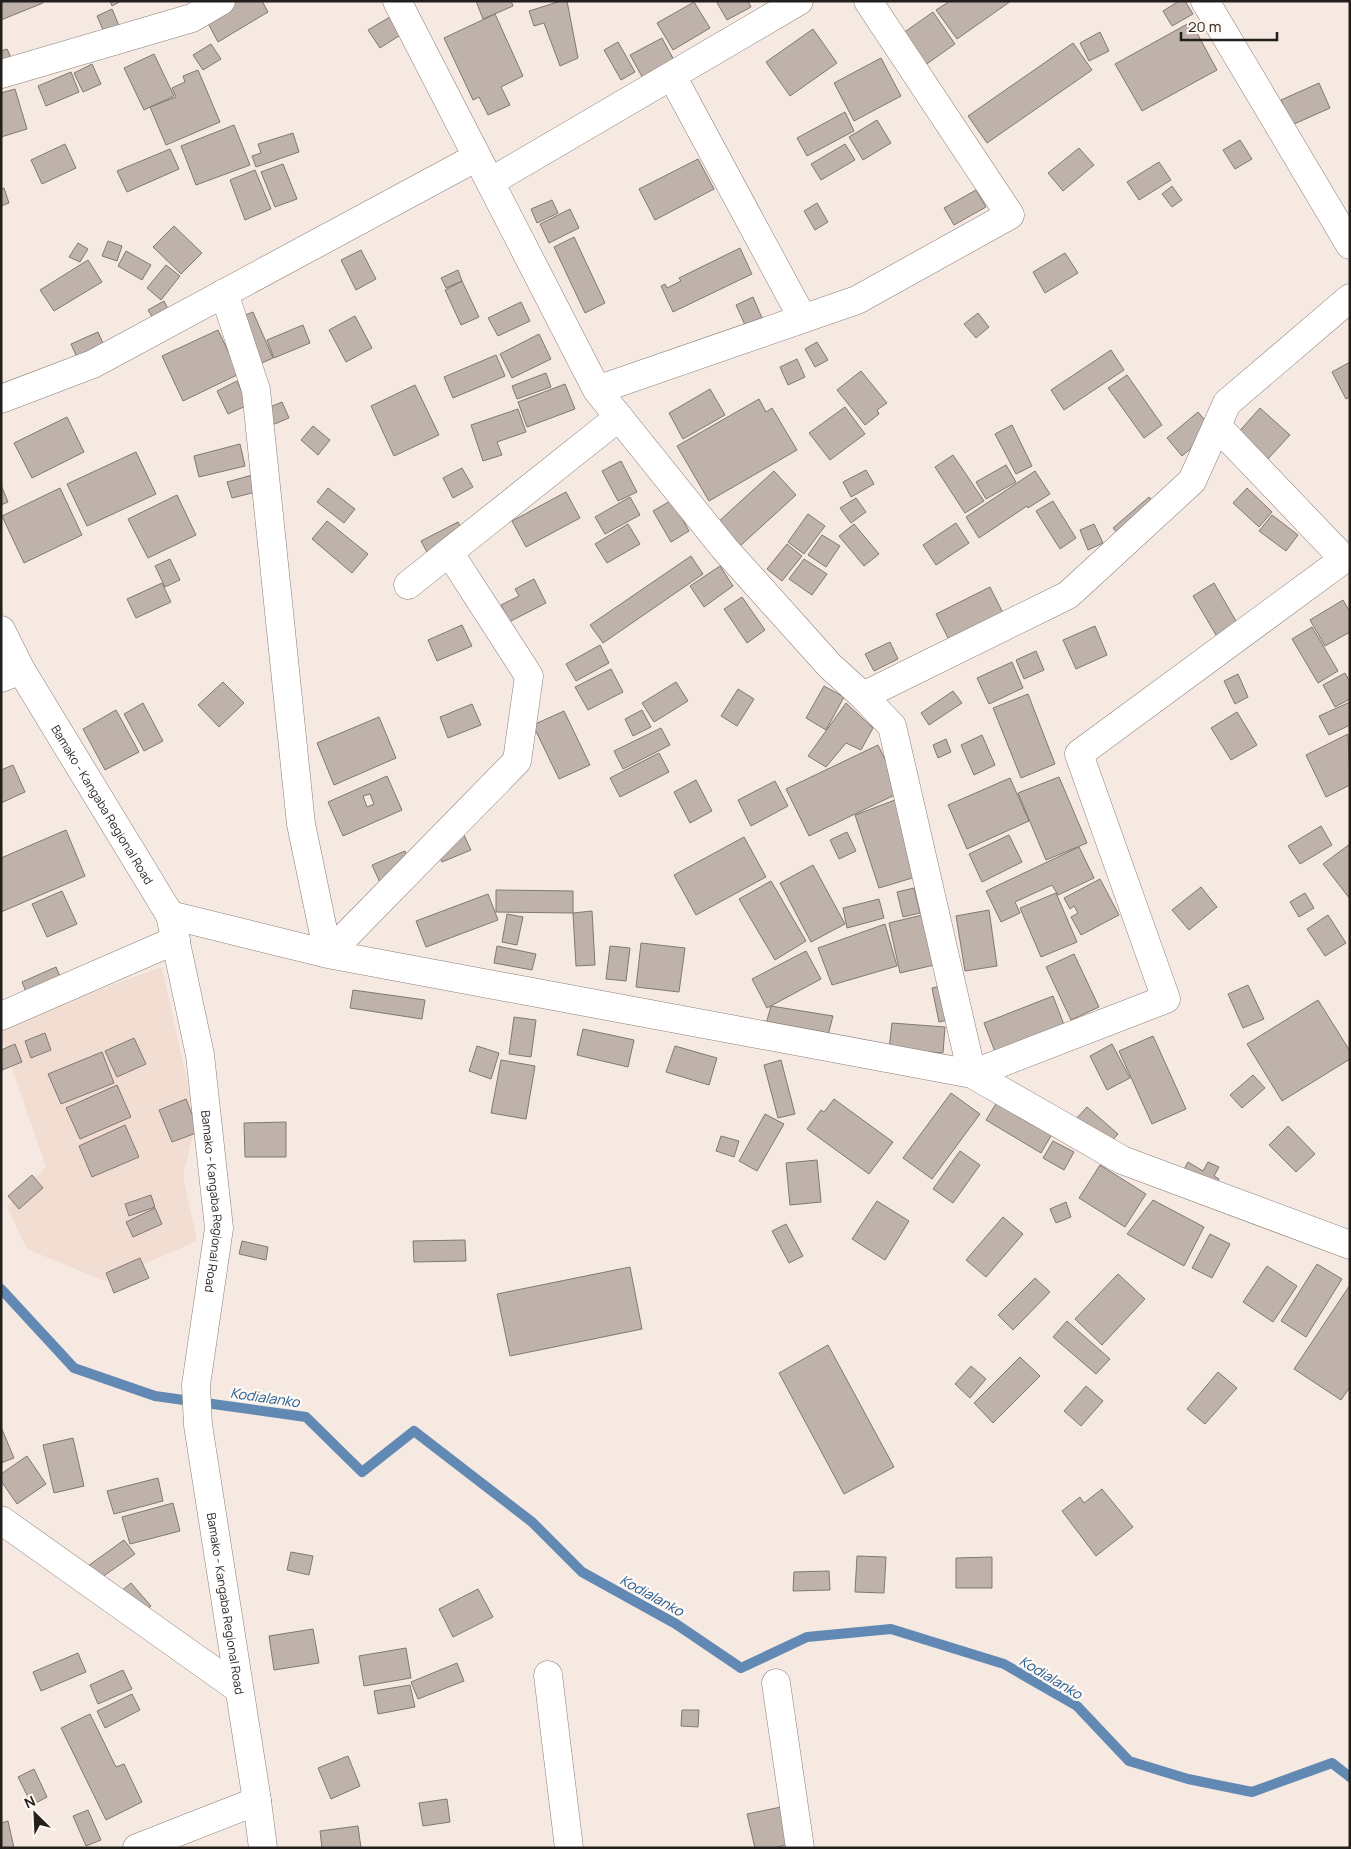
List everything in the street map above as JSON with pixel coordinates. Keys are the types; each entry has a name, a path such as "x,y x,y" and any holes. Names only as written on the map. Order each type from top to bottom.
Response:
{"street":[{"path":"1,74 192,18 221,1"},
{"path":"397,1 597,390 724,548 830,666 892,726 972,1074"},
{"path":"490,182 800,1"},
{"path":"597,390 857,300 1010,215 868,1"},
{"path":"1205,1 1350,245"},
{"path":"672,76 803,319"},
{"path":"1,399 92,364 477,157"},
{"path":"224,293 256,390 301,824 328,954"},
{"path":"863,696 1068,595 1192,481 1228,403 1350,298"},
{"path":"408,584 618,417"},
{"path":"972,1074 1166,1000 1079,754 1344,558 1217,426"},
{"path":"328,954 518,761 529,676 448,552"},
{"name":"Bamako - Kangaba Regional Road","path":"1,630 11,674 173,928 200,1055 219,1228 196,1385 198,1425 263,1848"},
{"path":"1,1016 173,928 328,954 972,1074 1122,1160 1350,1245"},
{"path":"1,1520 239,1689"},
{"path":"548,1675 569,1848"},
{"path":"776,1683 800,1848"},
{"path":"137,1848 257,1801"}],"shaded area":[{"path":"162,967 196,1122 183,1176 197,1241 105,1281 27,1249 7,1207 46,1167 1,1036 1,1025"}],"building":[{"path":"1,1 43,1 43,3 1,20"},
{"path":"110,1 121,1 112,6"},
{"path":"225,1 262,1 268,12 218,42 203,14"},
{"path":"476,1 511,1 513,6 483,19"},
{"path":"561,1 567,1 578,58 560,66 544,23 534,26 529,11"},
{"path":"716,1 748,1 751,7 727,20"},
{"path":"950,1 1011,1 957,39 936,10"},
{"path":"1179,1 1185,1 1193,14 1172,26 1163,11"},
{"path":"694,2 710,28 673,50 657,23"},
{"path":"410,5 421,22 380,48 368,30"},
{"path":"112,9 128,47 113,53 97,16"},
{"path":"933,12 955,44 921,68 899,36"},
{"path":"495,14 523,76 501,87 510,105 488,115 479,97 473,100 444,38"},
{"path":"1191,22 1217,70 1142,111 1115,64"},
{"path":"813,29 837,63 790,96 766,62"},
{"path":"1100,32 1109,51 1089,61 1080,43"},
{"path":"662,38 676,64 645,82 630,55"},
{"path":"618,42 635,72 621,80 604,50"},
{"path":"1073,43 1092,70 987,143 968,116"},
{"path":"211,44 221,59 203,70 193,55"},
{"path":"7,49 19,74 1,82 1,51"},
{"path":"154,54 174,96 144,110 124,68"},
{"path":"881,58 901,96 854,121 834,83"},
{"path":"92,64 101,84 83,92 74,73"},
{"path":"198,70 220,122 166,145 150,107 176,97 172,88 185,82 183,76"},
{"path":"71,72 79,92 46,106 38,86"},
{"path":"1319,83 1330,108 1292,125 1281,100"},
{"path":"15,89 27,129 1,137 1,93"},
{"path":"845,112 854,131 807,156 797,138"},
{"path":"877,120 891,143 863,160 849,137"},
{"path":"234,125 250,165 196,185 181,146"},
{"path":"293,133 299,152 256,167 252,156 261,153 258,144"},
{"path":"1240,140 1252,159 1235,169 1223,150"},
{"path":"65,144 76,168 42,184 31,160"},
{"path":"845,144 855,160 821,180 811,164"},
{"path":"1079,148 1094,165 1063,191 1048,173"},
{"path":"170,149 179,169 127,192 117,171"},
{"path":"698,159 714,189 655,220 639,189"},
{"path":"1159,162 1171,180 1139,200 1127,182"},
{"path":"283,164 297,199 275,207 261,172"},
{"path":"255,170 271,209 245,220 230,180"},
{"path":"1172,186 1182,200 1172,207 1162,194"},
{"path":"4,188 9,203 1,206 1,189"},
{"path":"976,190 986,207 954,225 944,208"},
{"path":"552,200 558,213 537,223 531,209"},
{"path":"817,203 828,222 815,230 804,211"},
{"path":"570,209 579,228 549,243 540,224"},
{"path":"174,226 202,253 181,274 153,247"},
{"path":"574,237 605,303 585,313 554,247"},
{"path":"108,241 122,246 117,261 102,256"},
{"path":"78,243 88,249 80,262 69,257"},
{"path":"740,248 752,274 673,312 661,286 665,284 667,288 681,281 679,278"},
{"path":"361,250 376,279 356,290 341,260"},
{"path":"126,251 151,265 142,280 118,266"},
{"path":"1065,253 1078,273 1045,293 1033,272"},
{"path":"88,260 102,282 54,311 40,290"},
{"path":"166,265 180,276 161,300 147,288"},
{"path":"458,270 462,281 446,288 441,278"},
{"path":"462,281 479,317 461,325 445,290"},
{"path":"753,297 762,318 745,325 736,305"},
{"path":"164,301 172,317 157,325 148,310"},
{"path":"521,302 530,321 498,336 488,318"},
{"path":"253,312 273,358 255,366 235,319"},
{"path":"978,313 989,327 976,338 964,324"},
{"path":"355,316 372,348 346,362 329,330"},
{"path":"303,325 310,343 274,358 267,340"},
{"path":"218,330 239,374 183,401 162,356"},
{"path":"98,332 106,350 79,362 71,344"},
{"path":"539,334 551,359 512,378 500,354"},
{"path":"817,342 828,360 815,367 805,349"},
{"path":"1111,350 1124,370 1064,410 1051,390"},
{"path":"496,355 505,376 453,398 444,377"},
{"path":"797,359 805,377 788,385 780,367"},
{"path":"1350,362 1350,397 1346,399 1332,372"},
{"path":"861,371 887,403 877,410 879,414 865,425 837,390"},
{"path":"546,373 551,387 517,399 512,386"},
{"path":"1127,375 1162,425 1144,438 1108,388"},
{"path":"237,381 248,405 228,414 217,391"},
{"path":"565,384 575,409 527,427 518,402"},
{"path":"415,385 439,435 394,456 371,406"},
{"path":"710,389 725,415 683,439 669,413"},
{"path":"759,399 766,412 772,408 797,450 709,501 677,446"},
{"path":"282,402 289,418 272,425 265,409"},
{"path":"845,407 865,434 830,460 809,433"},
{"path":"1260,408 1290,435 1266,461 1236,435"},
{"path":"518,409 526,432 497,442 502,455 483,461 471,425"},
{"path":"1198,412 1213,430 1182,456 1167,438"},
{"path":"67,417 84,452 32,478 14,443"},
{"path":"1012,425 1032,466 1016,474 995,434"},
{"path":"313,426 330,440 318,455 301,440"},
{"path":"240,444 245,466 199,477 194,456"},
{"path":"136,452 156,494 87,526 67,484"},
{"path":"953,455 984,501 965,513 935,467"},
{"path":"621,461 637,492 618,501 602,471"},
{"path":"1006,465 1016,482 986,499 976,482"},
{"path":"462,468 473,487 453,498 443,478"},
{"path":"866,470 874,484 851,497 843,482"},
{"path":"774,471 796,495 739,547 717,523"},
{"path":"1035,471 1050,494 1028,508 1027,506 979,538 966,517"},
{"path":"256,474 260,491 232,498 227,482"},
{"path":"1,485 8,502 1,505"},
{"path":"60,488 82,535 24,563 2,516"},
{"path":"328,488 355,509 344,523 317,502"},
{"path":"1247,488 1272,512 1259,527 1233,503"},
{"path":"566,492 580,518 526,547 512,521"},
{"path":"177,495 196,535 148,558 128,519"},
{"path":"630,497 640,515 605,534 595,517"},
{"path":"1149,497 1162,511 1126,543 1113,528"},
{"path":"856,498 866,512 851,523 840,508"},
{"path":"672,500 689,531 671,542 653,511"},
{"path":"1053,501 1076,538 1060,549 1036,511"},
{"path":"808,514 825,526 804,554 788,542"},
{"path":"1272,515 1298,535 1286,551 1259,531"},
{"path":"327,521 368,554 352,573 312,539"},
{"path":"458,522 467,541 431,560 421,541"},
{"path":"956,523 969,543 936,565 923,545"},
{"path":"628,524 640,544 607,563 595,544"},
{"path":"854,524 879,554 864,566 839,536"},
{"path":"1094,524 1103,543 1088,550 1080,530"},
{"path":"822,535 840,546 826,567 808,555"},
{"path":"787,544 802,556 782,581 767,569"},
{"path":"691,556 703,574 603,643 590,625"},
{"path":"170,559 180,580 165,587 155,566"},
{"path":"804,559 827,574 812,595 789,579"},
{"path":"720,566 733,586 704,607 690,586"},
{"path":"534,579 546,603 509,622 501,605 519,596 515,589"},
{"path":"162,583 171,602 136,618 127,599"},
{"path":"1214,583 1240,628 1219,640 1193,596"},
{"path":"990,587 1004,615 950,642 936,614"},
{"path":"742,597 765,630 747,643 724,609"},
{"path":"1343,600 1350,612 1350,632 1325,646 1310,620"},
{"path":"462,625 472,646 437,661 428,640"},
{"path":"1095,626 1107,655 1076,669 1063,640"},
{"path":"1312,627 1338,671 1318,683 1292,639"},
{"path":"890,642 898,659 874,671 865,654"},
{"path":"600,645 609,663 576,681 566,664"},
{"path":"1036,651 1044,670 1024,679 1016,660"},
{"path":"1012,662 1023,688 989,704 977,678"},
{"path":"611,669 623,692 588,710 575,687"},
{"path":"1345,673 1350,682 1350,699 1335,707 1323,685"},
{"path":"1238,674 1248,697 1235,704 1224,681"},
{"path":"223,682 244,703 219,727 198,705"},
{"path":"676,682 688,701 654,722 642,703"},
{"path":"824,686 844,697 826,730 806,718"},
{"path":"738,689 754,699 737,726 721,716"},
{"path":"953,691 962,703 929,725 921,713"},
{"path":"1028,694 1055,764 1021,778 993,708"},
{"path":"1350,702 1350,725 1329,735 1319,716"},
{"path":"143,703 163,741 144,751 124,714"},
{"path":"846,703 873,728 861,750 846,743 826,767 808,756"},
{"path":"472,704 481,725 448,738 440,717"},
{"path":"116,710 139,752 105,770 83,729"},
{"path":"642,710 651,727 633,736 625,719"},
{"path":"564,711 590,765 559,779 533,725"},
{"path":"1237,712 1257,745 1231,760 1211,728"},
{"path":"379,717 396,758 334,785 317,743"},
{"path":"661,728 670,745 623,769 614,751"},
{"path":"1348,734 1350,785 1326,797 1306,755"},
{"path":"982,735 995,765 974,775 961,745"},
{"path":"946,739 951,752 938,758 933,745"},
{"path":"878,745 901,792 809,836 786,789"},
{"path":"659,753 669,772 620,797 610,778"},
{"path":"13,765 25,792 1,803 1,770"},
{"path":"387,776 402,810 343,836 328,802","holes":["370,794 374,804 367,807 363,796"]},
{"path":"1059,777 1087,843 1046,860 1018,793"},
{"path":"1010,778 1029,821 967,849 948,805"},
{"path":"696,780 712,811 690,823 674,792"},
{"path":"775,781 788,806 751,826 738,800"},
{"path":"895,800 919,876 879,888 855,815"},
{"path":"1321,826 1332,845 1300,864 1288,846"},
{"path":"66,830 85,876 1,912 1,858"},
{"path":"462,831 471,850 442,862 434,843"},
{"path":"847,832 856,851 839,859 830,840"},
{"path":"1009,835 1022,862 982,882 969,854"},
{"path":"744,837 766,877 696,915 674,875"},
{"path":"1350,844 1350,899 1323,864"},
{"path":"1079,847 1094,878 1058,895 1052,885 1015,902 1020,913 1001,922 986,891"},
{"path":"405,851 415,874 382,887 372,865"},
{"path":"813,865 845,924 811,942 780,883"},
{"path":"1100,879 1119,915 1081,935 1071,917 1078,913 1074,906 1070,909 1064,898"},
{"path":"771,881 806,941 775,960 739,899"},
{"path":"1201,887 1217,907 1189,930 1172,910"},
{"path":"914,888 920,913 903,917 897,892"},
{"path":"496,890 573,891 573,913 496,912"},
{"path":"62,891 77,924 47,937 32,904"},
{"path":"1056,893 1077,942 1041,957 1020,908"},
{"path":"1305,893 1314,908 1299,917 1290,902"},
{"path":"488,894 498,920 426,947 416,921"},
{"path":"879,899 884,918 847,928 843,908"},
{"path":"989,910 997,966 965,971 956,916"},
{"path":"592,911 595,965 576,966 573,913"},
{"path":"507,914 523,917 517,945 502,942"},
{"path":"922,915 934,965 900,973 889,923"},
{"path":"1328,915 1346,943 1325,956 1307,929"},
{"path":"885,924 897,966 832,985 818,948"},
{"path":"641,943 685,948 679,992 636,987"},
{"path":"497,946 536,954 532,970 494,963"},
{"path":"610,946 630,948 626,981 606,979"},
{"path":"806,951 821,979 767,1008 752,979"},
{"path":"1074,954 1099,1007 1071,1020 1046,967"},
{"path":"56,967 67,992 32,1007 22,982"},
{"path":"955,983 962,1017 939,1022 932,988"},
{"path":"1248,985 1264,1019 1243,1028 1228,994"},
{"path":"353,990 425,1000 422,1019 350,1008"},
{"path":"1053,996 1066,1030 997,1057 984,1023"},
{"path":"1318,1000 1350,1051 1350,1059 1282,1101 1247,1044"},
{"path":"771,1006 833,1016 827,1039 766,1024"},
{"path":"514,1017 536,1020 531,1057 509,1054"},
{"path":"892,1023 945,1027 943,1053 889,1049"},
{"path":"583,1029 634,1040 628,1067 577,1055"},
{"path":"45,1033 51,1050 31,1058 25,1041"},
{"path":"1153,1036 1186,1109 1152,1124 1119,1051"},
{"path":"134,1038 146,1064 117,1077 105,1051"},
{"path":"15,1044 22,1062 2,1070 1,1050"},
{"path":"1112,1044 1130,1078 1107,1090 1090,1056"},
{"path":"477,1046 499,1053 491,1079 469,1071"},
{"path":"675,1046 717,1058 709,1085 666,1072"},
{"path":"102,1052 114,1083 61,1104 48,1074"},
{"path":"501,1060 535,1066 526,1119 491,1113"},
{"path":"781,1060 795,1114 778,1118 764,1065"},
{"path":"1253,1075 1265,1088 1242,1108 1230,1095"},
{"path":"117,1085 131,1117 80,1139 66,1108"},
{"path":"951,1093 980,1114 932,1179 903,1158"},
{"path":"186,1099 199,1132 172,1142 159,1110"},
{"path":"834,1099 893,1142 869,1174 807,1129 821,1110 824,1112"},
{"path":"997,1102 1052,1134 1041,1153 986,1120"},
{"path":"1087,1107 1118,1134 1105,1149 1074,1121"},
{"path":"765,1114 784,1124 757,1171 739,1161"},
{"path":"286,1122 286,1157 245,1157 244,1123"},
{"path":"125,1125 139,1157 92,1177 79,1146"},
{"path":"1288,1126 1315,1154 1296,1172 1269,1145"},
{"path":"721,1136 739,1141 734,1157 716,1151"},
{"path":"1053,1141 1074,1152 1064,1170 1043,1158"},
{"path":"960,1151 980,1165 953,1203 933,1189"},
{"path":"817,1160 821,1202 790,1205 786,1163"},
{"path":"1188,1162 1203,1171 1208,1162 1219,1167 1214,1176 1219,1179 1212,1192 1181,1175"},
{"path":"1100,1165 1146,1194 1125,1227 1079,1198"},
{"path":"32,1175 43,1188 19,1209 8,1196"},
{"path":"151,1195 155,1207 129,1216 125,1204"},
{"path":"1153,1200 1204,1227 1184,1266 1127,1234"},
{"path":"877,1201 909,1221 885,1260 852,1239"},
{"path":"1066,1202 1071,1217 1056,1223 1050,1209"},
{"path":"155,1208 162,1224 133,1237 126,1222"},
{"path":"1003,1217 1023,1234 986,1277 966,1260"},
{"path":"786,1224 803,1256 789,1263 772,1231"},
{"path":"1210,1234 1230,1244 1212,1278 1192,1268"},
{"path":"465,1240 466,1261 414,1262 413,1241"},
{"path":"242,1241 268,1247 266,1260 239,1254"},
{"path":"140,1258 149,1278 114,1293 106,1273"},
{"path":"1317,1264 1342,1279 1306,1337 1281,1321"},
{"path":"1267,1266 1297,1286 1273,1322 1243,1302"},
{"path":"630,1267 642,1329 510,1356 497,1294"},
{"path":"1118,1274 1145,1299 1102,1345 1075,1319"},
{"path":"1035,1278 1050,1292 1013,1330 998,1315"},
{"path":"1350,1285 1350,1387 1341,1400 1294,1369"},
{"path":"1067,1321 1110,1359 1096,1374 1053,1337"},
{"path":"828,1345 894,1467 844,1494 779,1373"},
{"path":"1020,1357 1040,1376 993,1423 974,1403"},
{"path":"971,1366 986,1379 970,1398 955,1384"},
{"path":"1218,1372 1237,1388 1205,1424 1187,1409"},
{"path":"1086,1386 1103,1401 1081,1426 1064,1411"},
{"path":"1,1427 14,1458 1,1463"},
{"path":"73,1438 84,1486 54,1493 43,1445"},
{"path":"27,1456 46,1484 17,1504 1,1481 1,1474"},
{"path":"158,1478 163,1501 114,1514 107,1491"},
{"path":"1102,1489 1133,1527 1096,1556 1062,1511 1080,1497 1084,1503"},
{"path":"173,1503 180,1531 130,1544 122,1517"},
{"path":"124,1540 135,1554 98,1580 88,1566"},
{"path":"291,1552 313,1556 309,1575 287,1570"},
{"path":"857,1556 886,1557 884,1593 855,1592"},
{"path":"992,1557 992,1588 956,1588 956,1558"},
{"path":"829,1571 830,1590 793,1591 794,1572"},
{"path":"131,1583 151,1606 135,1619 115,1596"},
{"path":"478,1589 493,1617 453,1637 439,1609"},
{"path":"313,1629 319,1663 274,1670 269,1636"},
{"path":"406,1648 411,1678 364,1686 359,1656"},
{"path":"78,1653 86,1672 41,1691 33,1672"},
{"path":"457,1663 464,1681 418,1699 411,1682"},
{"path":"123,1670 132,1689 98,1704 90,1685"},
{"path":"410,1685 415,1707 378,1714 374,1691"},
{"path":"132,1694 140,1710 105,1728 97,1711"},
{"path":"682,1710 699,1710 698,1727 681,1726"},
{"path":"90,1714 116,1767 124,1764 142,1802 106,1820 61,1728"},
{"path":"348,1756 360,1786 331,1799 318,1768"},
{"path":"34,1769 47,1797 32,1805 18,1777"},
{"path":"447,1799 450,1822 423,1826 419,1803"},
{"path":"786,1806 793,1843 774,1848 755,1848 747,1814"},
{"path":"88,1810 101,1840 86,1846 73,1816"},
{"path":"8,1821 14,1848 1,1848 1,1823"},
{"path":"358,1826 361,1848 322,1848 320,1831"}],"waterway":[{"name":"Kodialanko","path":"1,1289 74,1368 155,1396 306,1417 362,1472 414,1431 532,1522 582,1572 676,1624 741,1668 807,1637 891,1629 1004,1664 1077,1706 1129,1761 1188,1779 1252,1792 1332,1763 1350,1777"}]}
